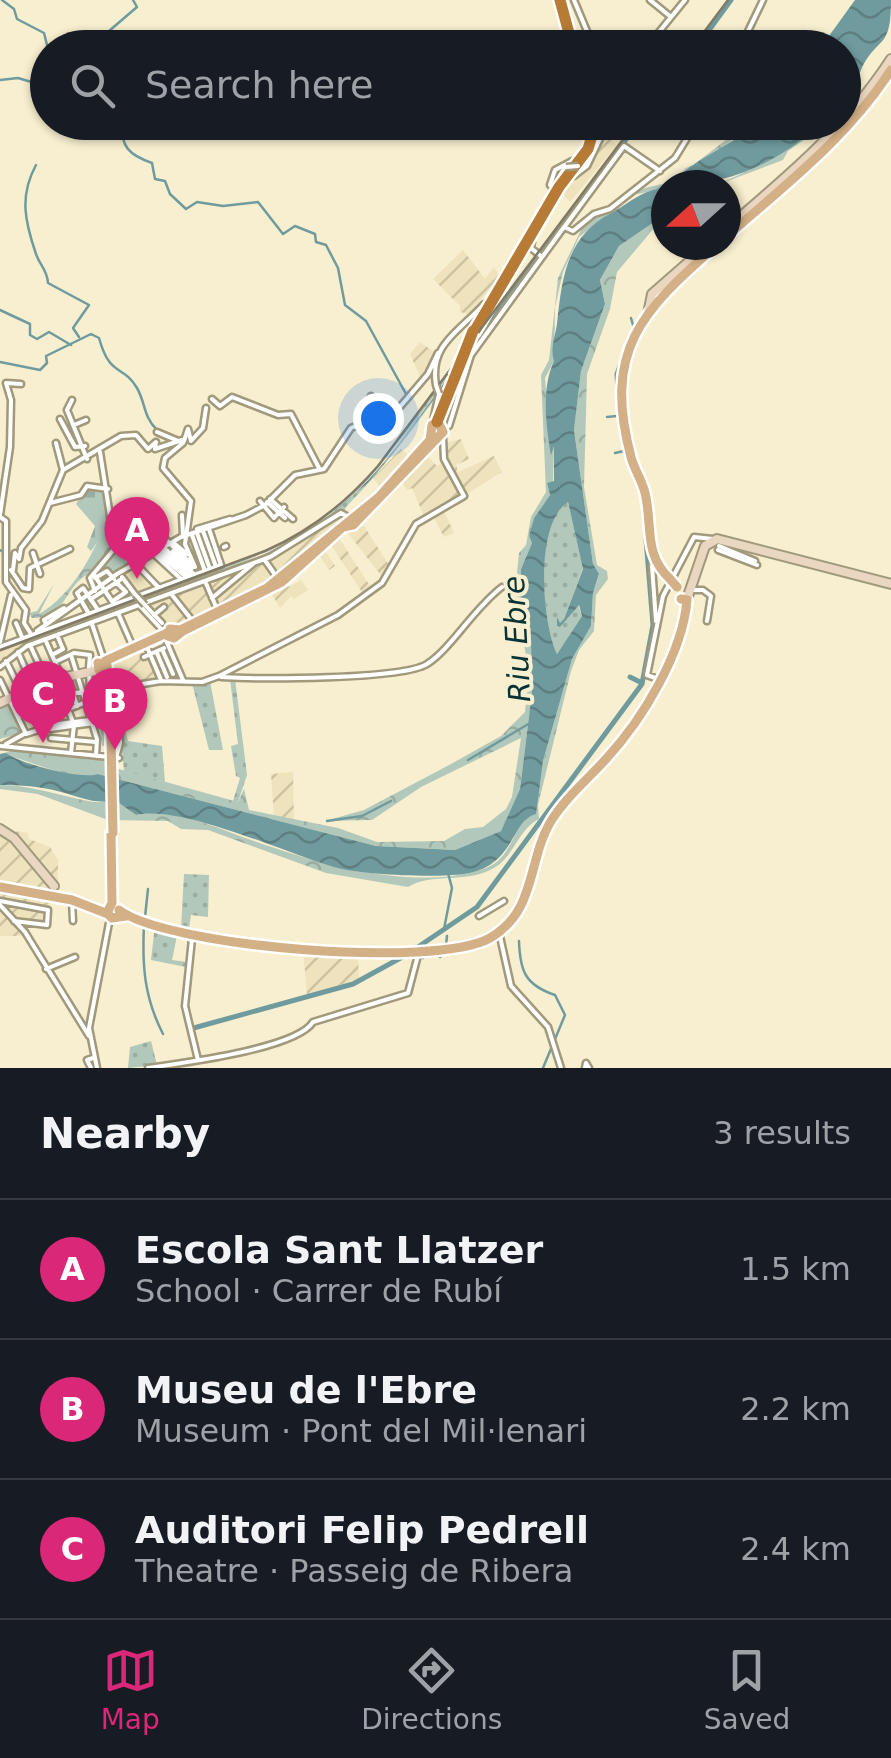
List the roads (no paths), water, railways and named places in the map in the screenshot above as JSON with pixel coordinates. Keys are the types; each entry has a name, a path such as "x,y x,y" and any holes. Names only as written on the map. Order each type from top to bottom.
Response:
{"highway":[{"path":"561,0 569,30"},
{"path":"439,428 473,332 556,193 588,149 590,140"}],"main road":[{"path":"861,112 891,70"},
{"path":"741,223 833,140"},
{"path":"0,886 72,899 192,934 341,953 417,953 469,946 500,934 528,893 549,824 622,740 684,629 683,595 653,561 646,495 632,461 620,398 621,367 648,312 700,260"},
{"path":"100,673 254,598 388,488 439,428"},
{"path":"100,673 161,644"},
{"path":"100,673 110,739 118,912"},
{"path":"0,886 50,887 72,899"}],"street":[{"path":"574,0 585,30"},
{"path":"650,0 671,17"},
{"path":"661,30 685,0"},
{"path":"749,30 764,0"},
{"path":"861,104 891,59"},
{"path":"551,190 555,170 577,157 588,140"},
{"path":"541,256 530,246 558,194 600,140"},
{"path":"661,170 678,155 687,140"},
{"path":"741,217 826,140"},
{"path":"439,428 470,355 624,146 659,170"},
{"path":"86,592 103,588 174,543 263,504 292,476 320,469 351,428 399,408 428,374 438,353 490,298 559,172 578,166 596,148"},
{"path":"565,226 572,231 651,177"},
{"path":"648,312 650,296 690,260"},
{"path":"219,676 338,615 382,583 416,524 464,496 444,459 434,361"},
{"path":"21,384 6,383 11,400 10,447 0,515 6,521 3,557 23,588 29,590 28,570 70,548"},
{"path":"360,424 370,396"},
{"path":"212,399 220,406 232,397 278,415 290,414 320,469"},
{"path":"72,400 66,410 87,458"},
{"path":"174,543 193,517 190,497 163,468 165,458 188,429 191,442 203,428 206,408"},
{"path":"60,418 76,446 85,446"},
{"path":"74,425 86,420"},
{"path":"157,432 182,441"},
{"path":"63,470 100,452 121,436 136,436 148,448 156,442 155,449 182,441"},
{"path":"56,443 63,470 18,559 15,553 10,571 12,595 0,644 49,623 86,592 114,553 100,452"},
{"path":"50,502 81,495 87,486 108,489"},
{"path":"263,504 293,519"},
{"path":"263,504 285,518"},
{"path":"263,504 264,516"},
{"path":"0,668 30,645 95,624 293,547 341,513 349,520"},
{"path":"184,564 174,543 181,525 193,517"},
{"path":"174,543 193,517"},
{"path":"658,679 647,675 663,596 694,537 718,542 756,563"},
{"path":"706,621 710,594 683,595 700,559 718,542"},
{"path":"174,543 208,547"},
{"path":"174,543 184,564"},
{"path":"174,543 184,564"},
{"path":"174,543 184,564"},
{"path":"148,546 174,543 208,547"},
{"path":"208,547 213,568"},
{"path":"208,547 213,568"},
{"path":"33,553 40,574"},
{"path":"742,555 891,584"},
{"path":"264,559 278,577"},
{"path":"653,561 657,630"},
{"path":"184,564 213,568"},
{"path":"49,623 89,614 159,588 184,564"},
{"path":"137,565 159,588"},
{"path":"207,617 207,602 252,565"},
{"path":"95,576 105,572 120,578 165,631 161,644 172,678"},
{"path":"105,572 108,583"},
{"path":"95,576 113,603"},
{"path":"103,588 120,578"},
{"path":"113,603 126,592 120,578"},
{"path":"205,581 218,611"},
{"path":"4,701 58,678 100,673 172,678 347,676 424,666 476,607 502,588"},
{"path":"86,592 98,610"},
{"path":"86,592 89,614"},
{"path":"172,594 192,622"},
{"path":"12,595 26,610 24,623 37,631"},
{"path":"154,614 164,607 158,600"},
{"path":"142,605 154,614 172,678"},
{"path":"67,608 76,618"},
{"path":"118,613 134,650"},
{"path":"16,622 19,639"},
{"path":"3,746 118,757 100,673 95,624"},
{"path":"54,659 64,649 57,635"},
{"path":"45,639 54,659 61,712"},
{"path":"35,656 60,642"},
{"path":"18,717 87,691 109,660 161,644"},
{"path":"30,645 40,665 58,678 77,706"},
{"path":"18,652 49,717 49,751"},
{"path":"40,665 71,655 100,673"},
{"path":"71,655 100,673"},
{"path":"6,660 39,728"},
{"path":"15,678 27,672"},
{"path":"96,756 87,691 91,675 100,673"},
{"path":"87,691 100,673"},
{"path":"0,680 4,701 18,717 33,749"},
{"path":"49,717 88,702"},
{"path":"68,709 74,724 71,754"},
{"path":"3,746 39,728 92,721"},
{"path":"51,738 97,742"},
{"path":"0,830 14,838 50,887"},
{"path":"72,899 73,921"},
{"path":"479,916 504,902"},
{"path":"0,903 87,1023"},
{"path":"0,903 48,910 48,925 14,921"},
{"path":"94,1068 87,1023 118,912"},
{"path":"192,934 185,1006 198,1060"},
{"path":"500,934 510,986 548,1027 561,1068"},
{"path":"148,1068 177,1066 280,1040 307,1031 313,1022 408,993 417,953"},
{"path":"46,970 75,957"}],"water":[{"path":"855,0 891,0 886,36 861,70 861,30 833,30"},
{"path":"733,140 801,140 741,173 741,170 687,170"},
{"path":"649,191 651,224 619,246 600,280 605,304 581,371 574,430 593,564 599,574 593,593 591,626 572,659 543,761 536,814 521,825 503,854 481,870 464,874 399,875 346,870 206,823 156,814 136,815 115,800 94,801 46,788 0,785 0,754 6,753 52,770 98,774 376,846 455,850 501,831 520,789 532,692 531,643 520,604 521,569 532,543 529,536 534,518 550,495 547,483 554,481 554,446 551,456 546,395 564,275 584,234","holes":["568,502 583,569 560,623 557,617 557,626 579,605 582,616 557,654 548,620 544,574 550,531 557,514"]},
{"path":"477,337 478,343 405,436"},
{"path":"182,585 33,639 101,611"}],"waterway":[{"path":"2,0 14,9 17,19 38,30"},
{"path":"110,30 137,7 133,0"},
{"path":"709,30 731,0"},
{"path":"0,80 30,82"},
{"path":"124,140 137,157 152,163 155,179 165,181 170,194 186,209 197,202 223,206 258,202 283,234 295,226 315,234 316,242 326,245 338,268 345,305 366,321 406,394"},
{"path":"475,340 625,140"},
{"path":"36,165 27,187 29,231 48,283 89,305 73,328 79,337"},
{"path":"0,310 30,324 30,335 37,339 49,332 71,345"},
{"path":"631,318 633,325"},
{"path":"0,362 40,370 47,363 46,356 91,334 99,338 112,365 137,388 157,430"},
{"path":"619,412 617,374 631,336"},
{"path":"607,417 617,416"},
{"path":"164,433 180,439"},
{"path":"170,456 182,445"},
{"path":"615,453 624,451"},
{"path":"415,949 477,907 642,684 653,625 646,539"},
{"path":"0,550 8,555 11,566"},
{"path":"630,677 640,682"},
{"path":"468,760 530,723"},
{"path":"327,821 362,816 391,801"},
{"path":"444,929 452,888 448,873"},
{"path":"145,917 148,889"},
{"path":"144,925 146,981 163,1034"},
{"path":"446,945 447,936"},
{"path":"519,941 526,976 537,987 555,995 565,1015 543,1068"},
{"path":"440,957 443,953"},
{"path":"190,1029 353,984 406,955"}],"railway":[{"path":"706,30 728,0"},
{"path":"0,650 265,551 313,525 340,504 378,466 622,140"}],"place":[{"name":"Escola Sant Llatzer","path":"137,579"},
{"name":"Auditori Felip Pedrell","path":"43,743"},
{"name":"Museu de l'Ebre","path":"115,750"}],"water label":[{"name":"Riu Ebre","path":"517,639"}]}
